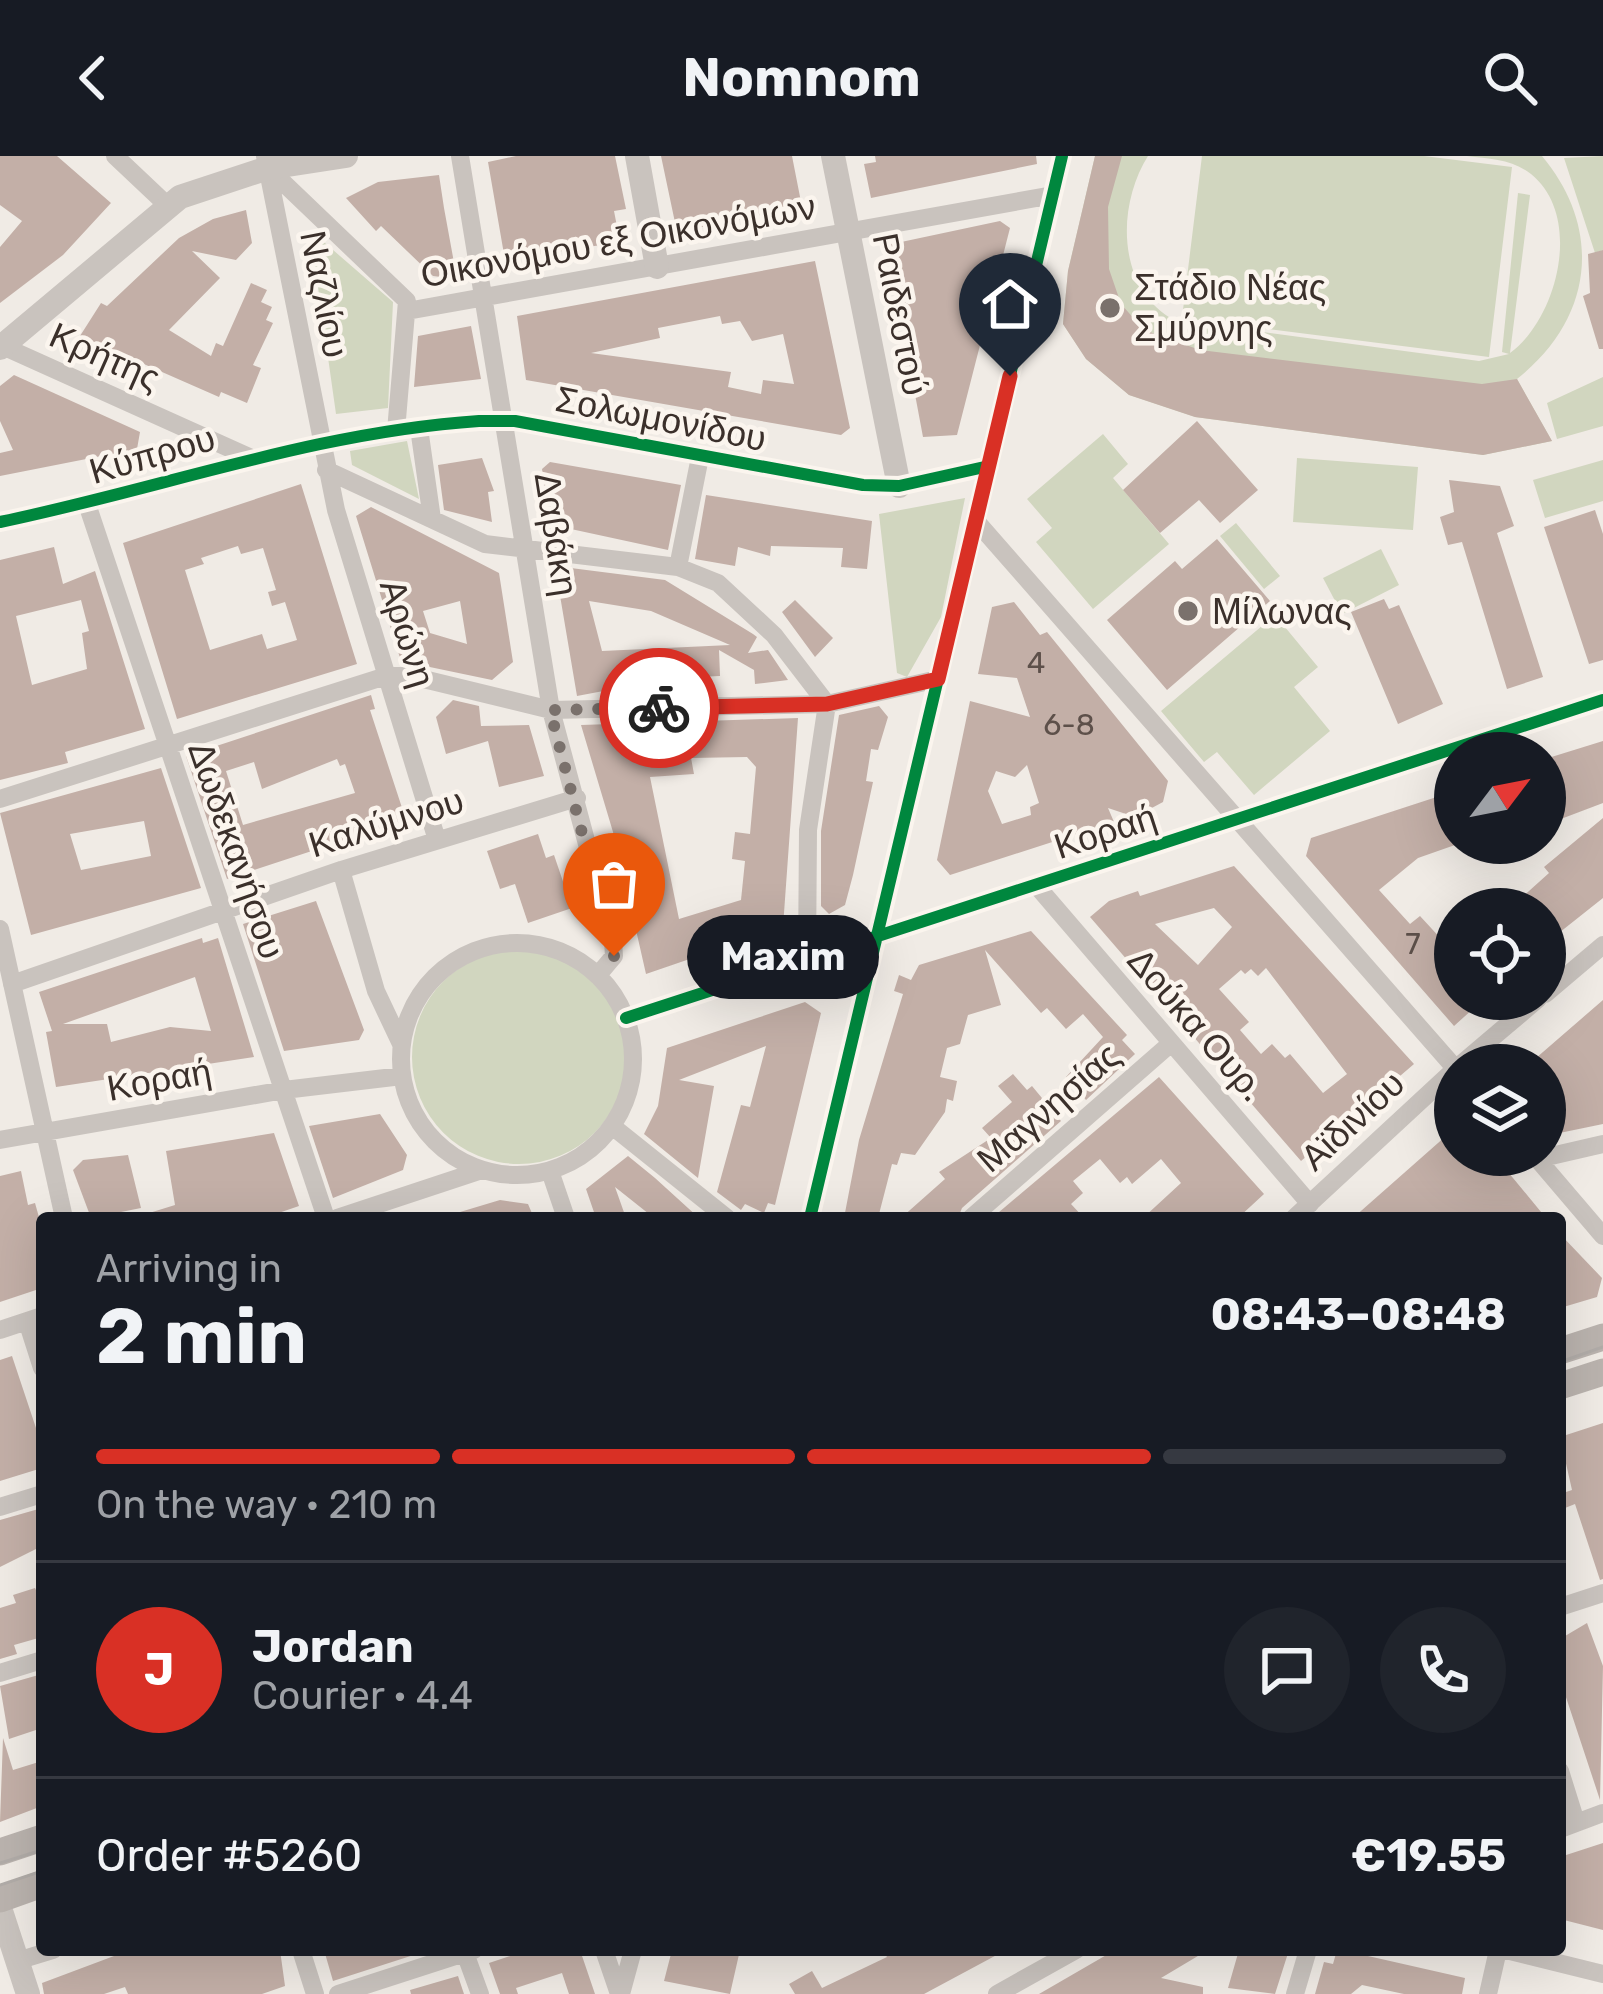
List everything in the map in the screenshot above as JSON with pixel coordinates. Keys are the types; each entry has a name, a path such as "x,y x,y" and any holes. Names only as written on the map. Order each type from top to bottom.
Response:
{"main road":[{"path":"1566,1349 1603,1337"},
{"path":"1566,1384 1603,1372"},
{"path":"0,1852 36,1840"},
{"path":"0,1904 36,1888"}],"street":[{"path":"115,156 168,206"},
{"path":"1,347 168,206 266,162 346,156"},
{"name":"Δαβάκη","path":"460,156 550,710 613,940 614,956 598,975"},
{"path":"637,156 657,267"},
{"name":"Ραιδεστού","path":"832,156 899,486"},
{"path":"812,1212 1062,156"},
{"path":"266,162 396,288 407,311 396,431"},
{"name":"Ναζλίου","path":"266,162 320,444"},
{"name":"Οικονόμου εξ Οικονόμων","path":"407,311 1053,195"},
{"name":"Κρήτης","path":"1,347 249,457"},
{"name":"Σολωμονίδου","path":"320,444 506,420 863,485 899,486 989,466"},
{"path":"419,428 432,519"},
{"name":"Κύπρου","path":"0,522 87,504 249,457 320,444"},
{"name":"Αρώνη","path":"320,444 436,840"},
{"path":"678,567 700,458"},
{"path":"326,470 484,544 678,567 718,583 759,619 827,704 808,830 807,960"},
{"name":"Δωδεκανήσου","path":"87,504 324,1212"},
{"path":"976,520 1437,1044"},
{"path":"0,799 386,676 411,676 550,710 827,704 938,679"},
{"name":"Κοραή","path":"626,1018 1603,700"},
{"name":"Καλύμνου","path":"12,984 341,870 577,799"},
{"path":"341,870 376,991 401,1044"},
{"name":"Δούκα Ουρ.","path":"1036,885 1310,1204"},
{"path":"0,929 63,1212"},
{"path":"519,942 541,944 581,961 598,975 626,1018 632,1075 612,1126 591,1149 550,1171 522,1175 482,1170 460,1160 423,1127 402,1076 401,1044 422,990 475,949 519,942"},
{"name":"Αϊδινίου","path":"1566,976 1603,945"},
{"name":"Αϊδινίου","path":"1485,1044 1513,1020"},
{"name":"Μαγνησίας","path":"978,1212 1169,1045"},
{"name":"Κοραή","path":"0,1141 284,1090 402,1076"},
{"name":"Αϊδινίου","path":"1301,1212 1434,1088"},
{"path":"612,1126 720,1212"},
{"path":"1566,1151 1603,1144"},
{"path":"355,1212 482,1170"},
{"path":"550,1171 564,1212"},
{"path":"1552,1176 1603,1236"},
{"path":"0,1330 35,1318"},
{"path":"0,1507 36,1495"},
{"path":"1566,1604 1603,1593"},
{"path":"0,1673 36,1662"},
{"path":"1568,1826 1603,1813"},
{"path":"0,1904 28,1994"},
{"path":"17,1961 36,1955"},
{"path":"303,1956 316,1994"},
{"path":"338,1994 457,1956"},
{"path":"471,1956 480,1994"},
{"path":"606,1956 620,1994"},
{"path":"620,1994 632,1956"},
{"path":"1002,1994 1066,1956"},
{"path":"1295,1994 1306,1956"},
{"path":"1488,1994 1500,1956"},
{"path":"1527,1956 1603,1974"}],"green space":[{"name":"Στάδιο Νέας Σμύρνης","path":"1095,156 1148,156 1131,199 1128,246 1141,288 1174,320 1479,361 1509,354 1502,352 1518,193 1530,195 1510,353 1541,317 1558,267 1560,241 1557,215 1531,174 1508,163 1467,156 1542,156 1575,213 1581,243 1575,301 1562,329 1517,379 1552,441 1483,455 1195,417 1129,395 1086,359 1063,324 1068,271"},
{"path":"1202,156 1424,156 1512,167 1489,357 1182,318"},
{"path":"1603,156 1603,250 1595,253 1564,158"},
{"path":"310,230 393,302 388,408 336,414"},
{"path":"1603,377 1603,426 1557,439 1547,403"},
{"path":"1103,434 1128,464 1113,478 1169,544 1093,609 1036,542 1052,528 1027,499"},
{"path":"407,441 419,499 352,465 350,451"},
{"path":"1297,458 1418,467 1413,530 1293,522"},
{"path":"1603,460 1603,501 1545,518 1533,480"},
{"path":"965,498 941,617 907,677 897,673 879,514"},
{"path":"1236,523 1280,576 1264,589 1220,536"},
{"path":"1381,549 1399,585 1342,614 1323,578"},
{"path":"1275,615 1318,667 1294,687 1330,731 1254,795 1217,752 1204,762 1161,711"},
{"path":"519,950 560,958 595,981 618,1016 626,1057 618,1098 595,1133 560,1156 519,1164 478,1156 443,1133 420,1098 412,1057 420,1016 443,981 478,958"}],"building":[{"path":"0,156 57,156 111,203 63,255 0,303 0,247 22,221 0,205"},
{"path":"516,156 615,156 626,209 614,211 620,242 505,260 488,162"},
{"path":"661,156 792,156 802,207 677,232"},
{"path":"875,156 1036,156 1037,164 871,198 864,164 876,162"},
{"name":"Στάδιο Νέας Σμύρνης","path":"1095,156 1122,156 1108,207 1109,269 1121,304 1144,330 1200,350 1482,384 1517,379 1552,441 1483,455 1195,417 1129,395 1086,359 1063,324 1068,271"},
{"path":"439,175 457,279 433,276 381,226 376,231 346,198 378,182"},
{"path":"246,210 252,243 236,260 192,251 220,278 169,330 211,356 216,343 223,346 251,283 267,290 261,302 272,307 266,320 273,323 253,365 261,368 247,403 221,392 219,397 80,336 101,303 107,306 179,238 213,219"},
{"path":"1000,221 1010,228 957,435 923,437 887,245"},
{"path":"1603,250 1603,349 1599,349 1583,296 1590,293 1588,254"},
{"path":"815,261 850,428 841,435 526,380 517,316","holes":["720,316 722,324 740,321 752,341 783,334 794,384 763,380 761,394 728,387 731,372 591,353 660,338 658,328"]},
{"path":"471,326 481,379 414,387 418,336"},
{"path":"14,375 140,432 137,449 0,476 0,453 13,450 0,421 0,386"},
{"path":"1197,421 1258,490 1220,523 1199,500 1160,533 1123,490"},
{"path":"482,458 494,491 488,492 492,522 444,510 438,465"},
{"path":"550,462 681,485 668,550 557,526 559,514 549,512 553,492 545,490 542,469"},
{"path":"1449,480 1500,486 1514,526 1497,533 1543,677 1507,689 1462,542 1448,545 1440,517 1454,512"},
{"path":"301,484 357,664 177,719 123,543","holes":["238,546 241,554 263,548 276,590 268,592 272,606 285,602 297,640 267,649 262,634 210,650 185,570 204,564 201,558"]},
{"path":"706,495 872,521 867,569 841,567 843,548 771,546 770,556 738,547 735,566 695,559"},
{"path":"371,507 499,573 513,662 492,680 401,661 356,516","holes":["460,601 467,644 430,633 423,611"]},
{"path":"1595,510 1603,534 1603,660 1589,664 1544,527"},
{"name":"Μίλωνας","path":"1217,539 1270,601 1167,690 1107,620 1175,561 1182,569"},
{"path":"54,547 63,584 95,571 145,729 65,752 68,763 0,780 0,560","holes":["81,600 89,631 82,633 87,669 32,685 16,616"]},
{"path":"555,566 665,580 757,637 748,653 768,650 788,680 755,684 754,670 719,650 720,676 674,678 675,691 615,695 614,689 577,696","holes":["589,601 651,611 730,645 602,651"]},
{"path":"1384,599 1389,609 1399,605 1443,704 1398,724 1351,612"},
{"path":"795,600 833,638 815,657 782,612"},
{"path":"1014,602 1040,635 1047,632 1168,781 1163,802 1135,817 1108,808 1114,822 950,875 937,860 970,701 1030,717 1017,678 978,674 992,607","holes":["1027,765 1039,803 1030,807 1031,815 1002,824 988,791 996,771 1015,777"]},
{"path":"371,695 375,709 370,710 406,820 227,879 186,756","holes":["337,759 340,766 345,764 355,793 243,825 226,771 254,762 262,789"]},
{"path":"453,700 479,706 481,726 529,725 544,776 499,787 488,741 446,754 436,717"},
{"path":"879,706 888,717 878,750 871,749 866,781 873,782 853,875 845,905 829,914 821,906 821,831 839,715"},
{"path":"798,718 783,927 646,974 616,842 581,725","holes":["747,757 756,767 750,834 735,832 732,859 745,861 741,900 679,919 650,777 694,774 691,758"]},
{"path":"1603,741 1603,803 1566,817 1566,752"},
{"path":"161,768 201,888 31,935 0,813","holes":["144,821 151,856 81,870 70,834"]},
{"path":"1434,798 1434,852 1418,858 1379,890 1410,924 1420,916 1434,931 1434,1003 1306,856 1311,838"},
{"path":"1603,818 1603,898 1566,927 1566,888 1532,888 1549,873 1544,867 1548,864 1566,864 1566,849"},
{"path":"538,834 546,858 554,855 572,908 528,923 515,884 500,889 487,851"},
{"path":"1234,866 1414,1064 1301,1161 1090,917 1109,901 1138,891 1140,896","holes":["1214,908 1232,927 1198,965 1155,924","1266,968 1347,1074 1323,1093 1290,1054 1285,1058 1272,1044 1261,1054 1240,1030 1249,1022 1219,989 1241,970 1245,974 1251,969 1258,976"]},
{"path":"316,901 364,1030 359,1040 284,1051 243,924"},
{"path":"1031,931 1127,1035 1122,1040 1135,1054 1086,1100 1066,1077 1103,1037 1083,1014 1066,1029 1047,1008 1041,1013 985,950 1001,1005 968,1015 960,1044 947,1048 940,1077 957,1081 953,1101 947,1099 945,1112 915,1155 901,1153 897,1165 892,1164 880,1212 845,1212 859,1140 903,994 894,991 899,975 911,980 919,965"},
{"path":"202,938 203,943 218,938 254,1057 56,1087 46,1032 52,1031 39,992","holes":["195,977 211,1031 170,1027 111,1042 107,1024 63,1024"]},
{"path":"1603,1000 1603,1124 1566,1132 1566,1044 1552,1044"},
{"path":"805,1002 821,1013 775,1205 768,1203 764,1212 745,1204 741,1210 717,1192 741,1105 750,1107 766,1046 679,1080 714,1086 698,1178 644,1134 658,1106 667,1048"},
{"path":"1013,1074 1027,1090 1032,1086 1061,1121 960,1212 908,1212 945,1179 939,1172 991,1138 982,1128 1012,1102 998,1086"},
{"path":"1159,1077 1264,1194 1244,1212 1150,1212 1181,1183 1161,1159 1132,1184 1127,1177 1120,1183 1100,1159 1073,1181 1083,1193 1071,1204 1078,1212 999,1212"},
{"path":"380,1114 407,1155 403,1170 333,1198 309,1126"},
{"path":"274,1133 299,1206 282,1212 152,1212 175,1205 166,1151"},
{"path":"1434,1147 1434,1176 1511,1176 1541,1212 1360,1212"},
{"path":"128,1155 141,1208 89,1212 73,1170 83,1160"},
{"path":"628,1156 692,1212 646,1212 615,1187 624,1212 594,1212 586,1189"},
{"path":"21,1171 28,1205 35,1203 38,1212 36,1290 0,1302 0,1176"},
{"path":"500,1200 528,1204 531,1212 460,1212"},
{"path":"1566,1240 1602,1278 1597,1297 1566,1306"},
{"path":"12,1356 36,1428 36,1470 0,1481 0,1360"},
{"path":"1603,1423 1600,1580 1575,1504 1566,1508 1566,1492 1572,1490 1566,1435"},
{"path":"36,1510 36,1549 0,1567 0,1520"},
{"path":"35,1588 36,1639 14,1645 17,1654 0,1659 0,1608 16,1603 13,1595"},
{"path":"1587,1623 1603,1666 1600,1800 1566,1697 1566,1635"},
{"path":"36,1676 36,1730 9,1739 0,1686"},
{"path":"3,1738 13,1770 36,1763 36,1808 0,1822"},
{"path":"1603,1843 1603,1930 1566,1921 1566,1855"},
{"path":"114,1956 281,1956 285,1986 262,1994 128,1994 125,1987 104,1994 44,1994 42,1983"},
{"path":"326,1956 411,1956 333,1981"},
{"path":"510,1956 582,1956 595,1994 569,1994 562,1973 516,1988 518,1994 500,1994 489,1963"},
{"path":"670,1956 739,1956 730,1994 664,1981"},
{"path":"995,1956 924,1994 795,1994 789,1984 812,1971 822,1988 887,1957"},
{"path":"1105,1956 1198,1956 1161,1978 1203,1987 1203,1994 1039,1994"},
{"path":"1237,1956 1287,1956 1275,1994 1228,1988"},
{"path":"1335,1956 1368,1956 1465,1978 1462,1994 1404,1994 1362,1985 1351,1994 1315,1994 1324,1962 1333,1964"},
{"path":"458,1976 464,1994 411,1994 410,1990"}],"tram line":[{"path":"1566,1360 1603,1347"},
{"path":"0,1863 36,1852"},
{"path":"0,1885 36,1873"}],"cycle path":[{"path":"811,1212 1062,156"},
{"path":"0,522 297,449 479,421 515,421 863,485 899,486 989,466"},
{"path":"626,1018 1603,700"}],"way so far":[{"path":"614,956 577,799 550,710 659,708"}],"place":[{"name":"Στάδιο Νέας Σμύρνης","path":"1110,308"},
{"name":"Μίλωνας","path":"1188,611"},
{"name":"Maxim","path":"614,956"}],"route":[{"path":"659,708 827,704 938,679 1010,376"}]}
